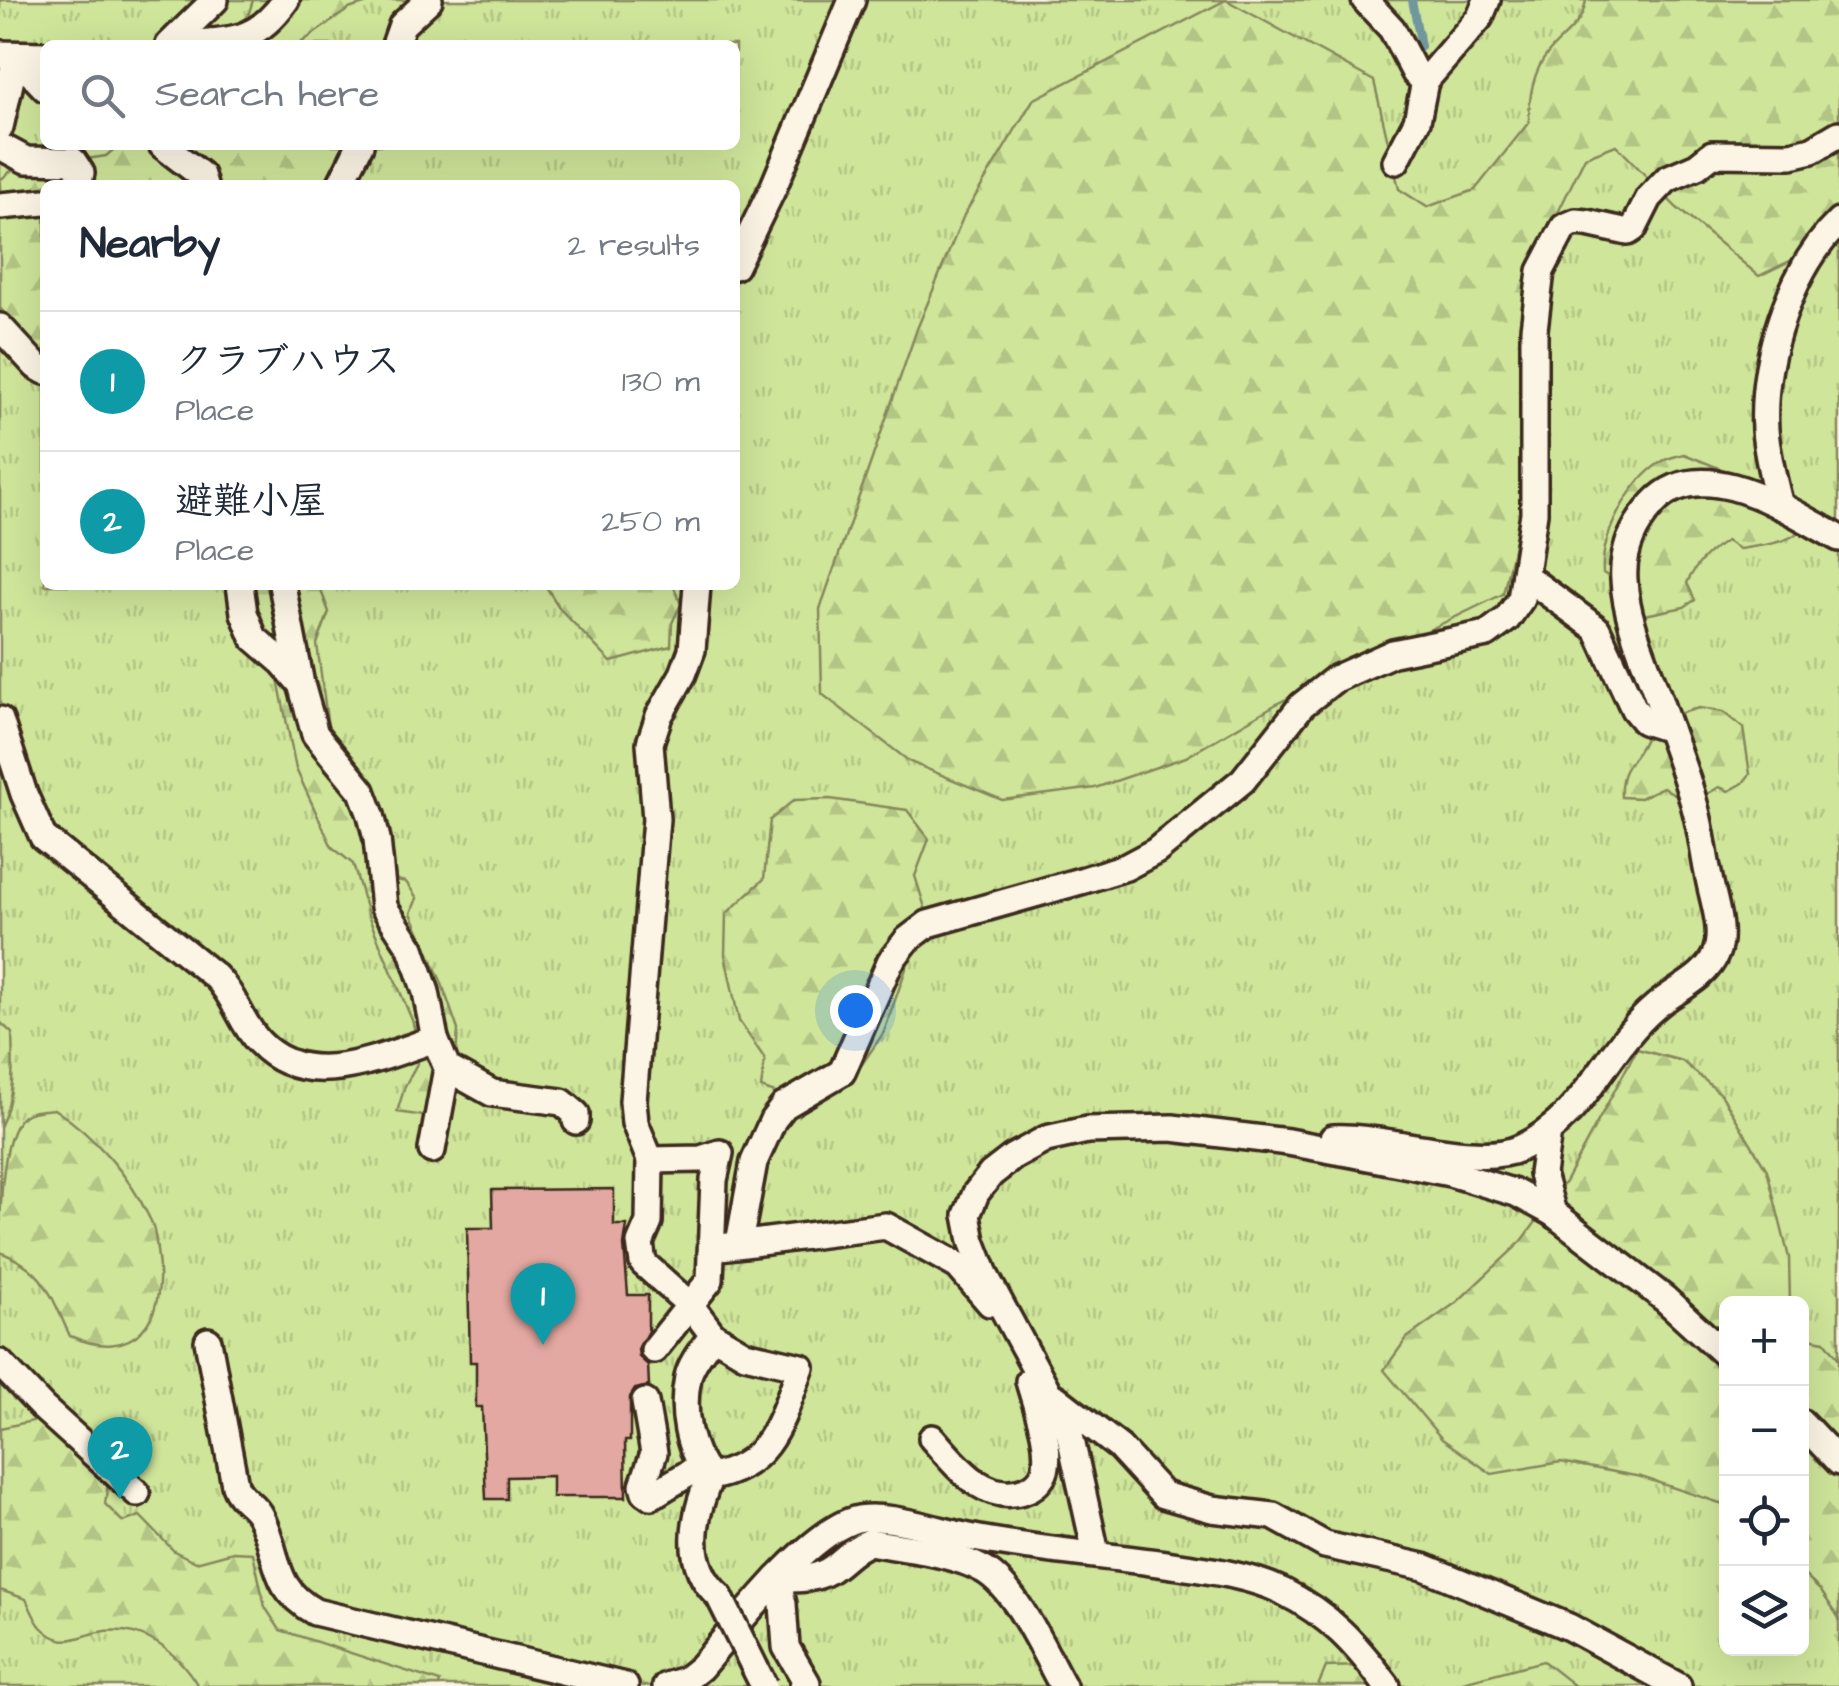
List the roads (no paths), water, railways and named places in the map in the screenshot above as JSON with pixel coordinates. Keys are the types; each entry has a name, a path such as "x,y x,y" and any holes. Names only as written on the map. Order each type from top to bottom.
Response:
{"street":[{"path":"174,40 215,0"},
{"path":"218,40 243,37 268,24 286,0"},
{"path":"397,40 402,25 430,0"},
{"path":"740,256 774,186 852,0"},
{"path":"1365,0 1392,29 1415,74 1425,81"},
{"path":"1396,161 1417,121 1425,81 1480,17 1487,0"},
{"path":"8,55 40,54"},
{"path":"8,55 40,84"},
{"path":"0,126 8,55"},
{"path":"654,1350 710,1280 773,1120 784,1106 842,1072 890,962 907,940 928,924 1098,876 1156,851 1243,780 1302,706 1335,680 1393,653 1487,634 1507,619 1521,599 1534,514 1534,329 1540,271 1564,227 1587,222 1628,232 1634,228 1649,198 1667,179 1697,166 1712,154 1790,155 1812,150 1839,134"},
{"path":"0,146 26,160 73,161 81,173 79,180"},
{"path":"168,150 202,180"},
{"path":"341,180 357,150"},
{"path":"0,206 40,202"},
{"path":"1780,506 1765,428 1772,360 1786,302 1812,253 1839,222"},
{"path":"0,327 40,368"},
{"path":"1288,1142 1354,1137 1480,1154 1518,1150 1548,1131 1585,1098 1622,1040 1654,1007 1701,974 1717,952 1718,926 1696,811 1633,624 1624,579 1628,544 1638,521 1658,499 1681,486 1704,482 1734,486 1839,538"},
{"path":"1525,576 1596,630 1634,709 1644,721 1669,729"},
{"path":"241,590 254,638 302,684"},
{"path":"283,590 315,734 362,791 377,839 384,907 411,948 426,992 435,1039 447,1068 432,1150"},
{"path":"645,1402 654,1453 643,1486 651,1496 705,1472 730,1473 762,1452 802,1367 745,1354 713,1335 690,1306 643,1263 640,1243 649,1222 650,1160 635,1123 633,1101 656,819 650,743 692,650 697,590"},
{"path":"0,720 24,794 43,837 216,977 258,1041 282,1060 302,1069 326,1069 435,1039"},
{"path":"447,1068 492,1092 562,1102 576,1114 576,1121"},
{"path":"1096,1553 1069,1431 986,1278 967,1215 990,1174 1046,1139 1087,1130 1172,1128 1288,1142 1450,1173 1516,1194 1553,1213 1666,1299 1719,1348"},
{"path":"1548,1131 1542,1174 1553,1213"},
{"path":"650,1160 701,1158 720,1153 714,1180 726,1245"},
{"path":"726,1245 886,1226 958,1266 1016,1334 1044,1436 1046,1467 1040,1481 1030,1489 1004,1494 989,1490 964,1474 932,1438"},
{"path":"713,1335 688,1373 686,1418 705,1472 696,1510 696,1554 704,1582 719,1596 765,1686"},
{"path":"208,1341 238,1494 259,1512 281,1579 295,1600 315,1612 625,1686"},
{"path":"0,1363 42,1408 137,1492"},
{"path":"1045,1390 1119,1447 1163,1495 1212,1509 1273,1516 1325,1545 1424,1567 1569,1627 1678,1686"},
{"path":"1809,1430 1839,1462"},
{"path":"666,1686 685,1680 700,1668 777,1580 838,1526 868,1516 992,1542 1221,1572 1282,1591 1328,1619 1352,1640 1387,1686"},
{"path":"777,1580 804,1579 826,1572 856,1546 870,1542 967,1562 987,1572 1003,1587 1064,1686"},
{"path":"777,1580 786,1647 807,1683 802,1686"}],"waterway":[{"path":"1412,0 1421,46"}],"place":[{"name":"クラブハウス","path":"543,1345"},
{"name":"避難小屋","path":"120,1499"}]}
